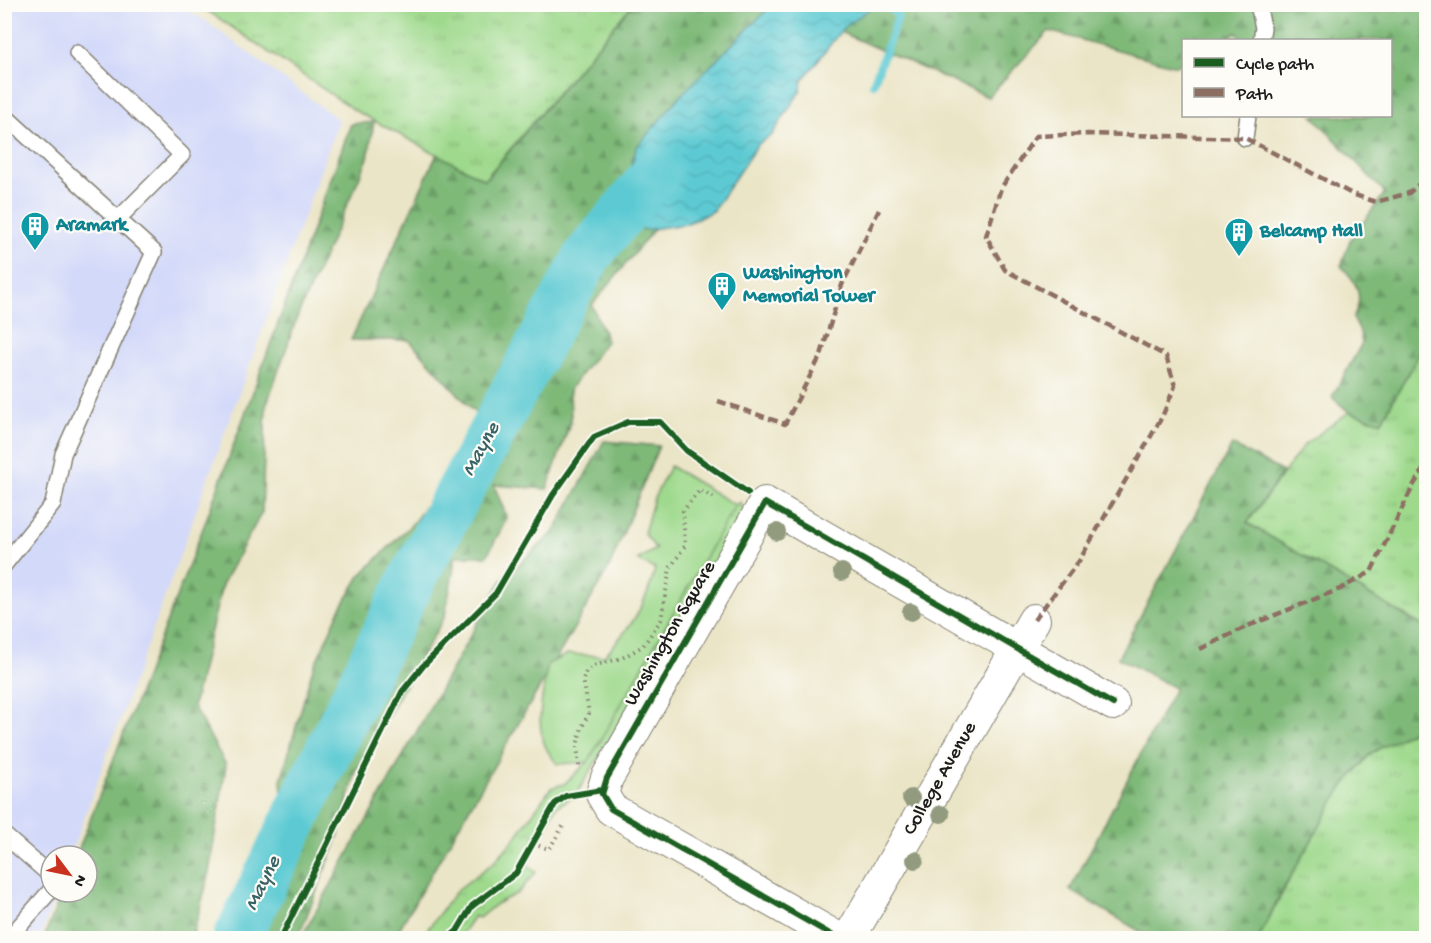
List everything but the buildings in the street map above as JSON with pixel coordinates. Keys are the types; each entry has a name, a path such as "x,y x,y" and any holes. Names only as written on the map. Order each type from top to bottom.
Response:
{"street":[{"name":"Washington Square","path":"592,792 607,777 757,498 1113,704"},
{"name":"College Avenue","path":"849,939 1034,620"},
{"path":"592,792 605,801 611,809 837,939"}],"lane":[{"path":"1258,4 1263,28 1261,39"},
{"path":"77,53 182,155 118,219"},
{"path":"4,115 153,252 63,454 53,504 4,565"},
{"path":"1245,138 1248,117"},
{"path":"4,835 39,866"},
{"path":"9,939 39,904"}],"path":[{"path":"592,792 578,745 582,727 589,713 583,679 586,672 593,666 622,658 643,646 661,620 670,568 685,546 683,511 700,490 714,498"},
{"path":"533,844 549,849 565,823"},
{"path":"528,854 538,834"},
{"path":"448,938 457,931"}],"shaded area":[{"path":"5,5 177,5 203,19 339,120 74,844 39,844 39,904 53,904 40,938 5,938"}],"green space":[{"path":"199,5 632,5 484,180 356,111"},
{"path":"632,5 1426,5 1426,341 1381,422 1349,412 1332,397 1362,343 1360,332 1353,318 1357,310 1358,290 1341,266 1350,240 1385,193 1314,117 1392,117 1392,39 1242,39 1236,33 1225,39 1182,39 1182,63 1176,66 1049,31 988,97 822,24 592,305 607,340 570,389 571,421 547,489 494,485 507,518 487,556 456,556 445,616 356,771 338,837 298,938 255,938 286,838 281,780 312,671 339,611 360,576 414,522 465,450 478,416 409,340 351,340 437,154 485,180"},
{"path":"374,122 368,158 298,315 266,406 262,512 222,585 193,706 226,765 208,878 192,938 44,938 57,904 99,904 99,844 81,844 205,523 351,124"},
{"path":"1426,341 1426,628 1247,523 1305,444 1349,412 1382,421"},
{"path":"604,441 659,446 609,568 394,938 301,938 501,581 554,532"},
{"path":"1232,445 1283,472 1247,523 1426,628 1426,728 1418,728 1371,753 1342,788 1281,893 1259,938 1151,938 1070,890 1175,688 1118,658"},
{"path":"670,466 735,505 588,762 558,764 549,754 541,730 541,704 548,664 568,654 604,656 636,616 647,595 655,569 637,560 656,549 644,533 654,498"},
{"path":"740,502 744,514 576,795 556,807 527,865 536,872 518,893 496,904 479,918 474,916 459,938 421,938 457,890 493,863 513,841 551,788 564,784 588,762 735,505"},
{"path":"1418,728 1426,728 1426,938 1259,938 1330,802 1371,753"}],"water":[{"path":"772,5 875,5 843,28 802,81 801,90 772,135 757,145 713,211 686,224 645,230 618,219 636,148 679,97"}],"waterway":[{"path":"873,84 898,17 887,4"},
{"name":"Mayne","path":"237,938 410,583 588,255 660,168"}],"marked path":[{"path":"1034,620 1079,561 1162,417 1175,386 1166,356 1005,270 986,236 1001,188 1036,136 1088,134 1245,138 1352,194 1376,202 1409,193 1426,178"},
{"path":"718,401 785,424 821,355 842,285 879,210"},
{"path":"1200,649 1248,626 1340,589 1371,572 1413,486 1426,465"}],"cycle path":[{"path":"281,938 402,692 423,666 496,593 553,495 594,437 628,422 660,422 687,451 748,493"},
{"path":"837,938 611,809 602,794 607,778 765,503 1113,704"},
{"path":"448,938 457,931 472,906 516,873 555,804 566,796 602,790"}],"place":[{"name":"Aramark","path":"35,252"},
{"name":"Belcamp Hall","path":"1239,258"},
{"name":"Washington Memorial Tower","path":"722,312"}]}
